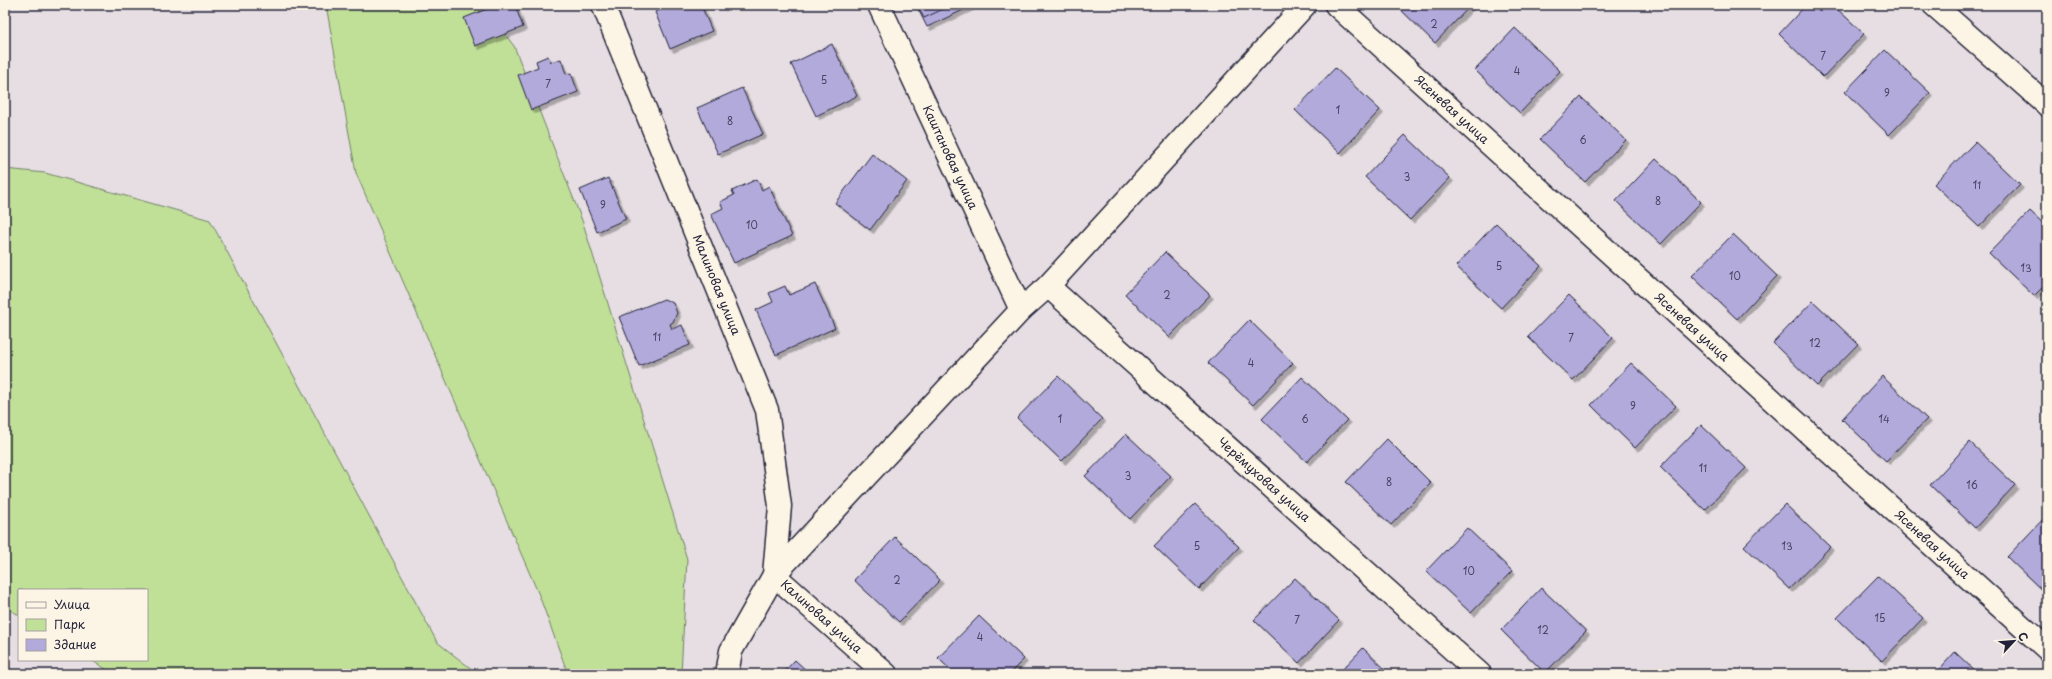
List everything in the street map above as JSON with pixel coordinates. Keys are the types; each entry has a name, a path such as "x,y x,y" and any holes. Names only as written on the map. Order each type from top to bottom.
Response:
{"street":[{"name":"Малиновая улица","path":"603,5 767,410 780,506 774,575"},
{"name":"Каштановая улица","path":"879,5 1021,310"},
{"path":"727,674 731,651 774,575 1021,310 1048,286 1305,5"},
{"name":"Ясеневая улица","path":"1336,5 2047,649"},
{"path":"1934,5 2047,105"},
{"name":"Черёмуховая улица","path":"1048,286 1480,674"},
{"name":"Калиновая улица","path":"774,575 886,674"}],"green space":[{"path":"326,5 482,5 514,46 583,223 687,559 681,674 568,674 539,595 356,173"},
{"path":"5,169 45,173 210,220 437,642 478,674 114,674 93,661 148,661 148,589 18,589 18,614 5,607"}],"building":[{"path":"497,5 515,5 523,27 475,46 464,18"},
{"path":"671,5 701,5 712,31 670,49 655,12"},
{"path":"916,5 974,5 927,27"},
{"path":"917,5 952,5 924,18"},
{"path":"1396,5 1471,5 1435,43"},
{"path":"1806,5 1833,5 1864,34 1823,77 1779,34"},
{"path":"1515,28 1560,71 1520,113 1475,70"},
{"path":"832,44 857,96 816,116 791,64"},
{"path":"1885,50 1930,93 1889,135 1845,92"},
{"path":"548,56 551,62 561,59 566,74 571,73 578,92 531,110 518,75 538,67 536,61"},
{"path":"1335,68 1380,110 1340,153 1295,110"},
{"path":"742,88 763,134 718,154 697,108"},
{"path":"1581,97 1626,140 1585,182 1540,139"},
{"path":"1405,135 1450,178 1410,220 1365,177"},
{"path":"1975,142 2020,185 1979,227 1934,184"},
{"path":"872,154 907,181 870,230 835,203"},
{"path":"1656,159 1701,202 1661,244 1616,201"},
{"path":"608,178 626,219 597,232 580,190"},
{"path":"757,179 762,190 769,186 792,236 734,263 711,214 723,208 720,202 734,195 732,191"},
{"path":"2030,211 2047,227 2047,283 2034,296 1989,253"},
{"path":"1496,223 1541,266 1501,308 1456,266"},
{"path":"1733,234 1777,276 1737,319 1692,276"},
{"path":"1165,252 1210,295 1169,337 1125,294"},
{"path":"815,284 835,328 776,355 756,310 773,302 769,293 785,286 789,295"},
{"path":"1569,295 1613,338 1573,380 1528,337"},
{"path":"664,299 673,303 677,313 673,322 670,324 672,329 682,325 690,345 639,366 619,317"},
{"path":"1813,301 1858,344 1817,386 1773,343"},
{"path":"1249,320 1293,363 1253,405 1208,363"},
{"path":"1631,363 1676,406 1635,448 1591,405"},
{"path":"1058,376 1102,419 1062,461 1017,418"},
{"path":"1882,376 1927,419 1886,461 1842,419"},
{"path":"1302,377 1347,420 1307,462 1262,419"},
{"path":"1701,425 1746,468 1705,510 1660,467"},
{"path":"1126,434 1171,476 1130,519 1085,476"},
{"path":"1387,439 1431,483 1391,525 1346,482"},
{"path":"1970,442 2015,485 1975,528 1930,485"},
{"path":"1195,504 1239,547 1199,589 1154,546"},
{"path":"1785,504 1830,547 1789,589 1744,546"},
{"path":"2047,515 2047,595 2007,557"},
{"path":"1467,528 1512,571 1471,613 1426,571"},
{"path":"895,537 940,580 899,622 854,580"},
{"path":"1878,576 1923,618 1882,661 1837,618"},
{"path":"1295,578 1339,620 1299,663 1254,620"},
{"path":"1541,588 1586,631 1545,673 1501,630"},
{"path":"979,616 1024,659 1009,674 955,674 938,658"},
{"path":"1363,648 1390,674 1338,674"},
{"path":"1955,652 1978,674 1935,674"},
{"path":"795,660 810,674 782,674"}]}
